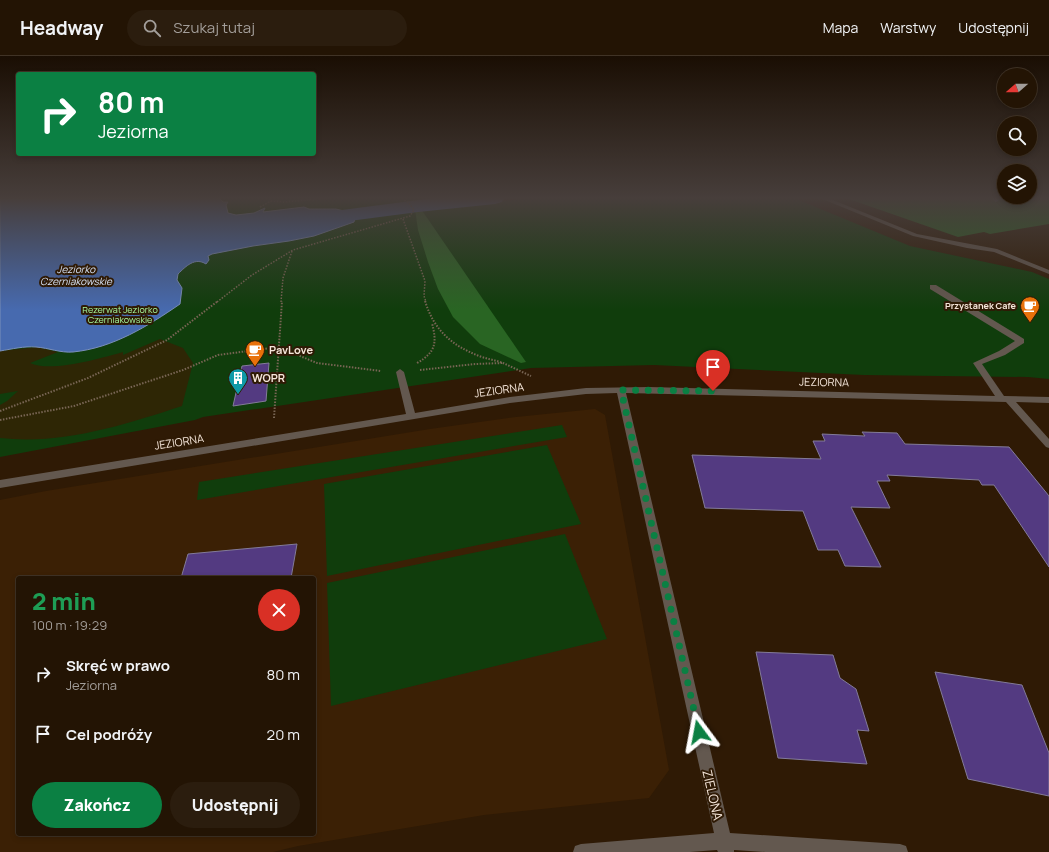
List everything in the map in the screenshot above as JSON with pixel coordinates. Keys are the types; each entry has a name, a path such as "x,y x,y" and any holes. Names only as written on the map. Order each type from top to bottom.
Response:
{"street":[{"path":"916,235 995,250 1049,272"},
{"path":"933,287 1021,341 1002,353 977,363 1004,398 1049,445"},
{"path":"400,372 412,416"},
{"name":"JEZIORNA","path":"0,484 510,400 586,391 621,390 1049,400"},
{"name":"ZIELONA","path":"621,390 725,846"},
{"path":"580,852 725,846 900,852"}],"path":[{"path":"0,411 88,378 167,340 252,275 293,250 343,235"},
{"path":"409,235 425,281 424,296 430,317 442,333 453,343 479,356 504,363 518,371 539,379 554,395"},
{"path":"273,439 283,278 293,250"},
{"path":"414,365 431,354 436,338 432,320"},
{"path":"0,420 74,406 182,370 218,355 278,347"}],"shaded area":[{"path":"595,409 605,415 669,770 649,798 484,815 298,846 273,852 0,852 0,500 46,491 430,429 516,417"}],"green space":[{"name":"Rezerwat Jeziorko Czerniakowskie","path":"0,235 884,235 910,246 1032,272 1049,279 1049,379 1028,377 864,375 654,365 531,368 203,417 195,420 0,457"},
{"path":"420,235 439,235 526,362 521,363 480,344 453,317 438,289"},
{"path":"953,235 968,235 958,237"},
{"path":"562,425 567,437 197,500 199,482"},
{"path":"547,445 581,524 327,576 324,484"},
{"path":"565,534 607,639 331,706 327,583"}],"sand":[{"path":"160,339 183,348 193,363 182,406 138,420 70,436 46,439 0,438 0,405 18,391 0,394 0,351 37,347 58,352 30,363 39,366 50,366 76,364 123,352 123,355"}],"water":[{"name":"Jeziorko Czerniakowskie","path":"0,235 316,235 212,254 208,256 209,260 206,264 198,261 191,263 178,274 177,280 182,288 180,304 143,328 116,341 88,350 73,352 32,347 0,351"}],"building":[{"path":"269,363 266,401 233,406 242,366"},
{"path":"862,432 897,433 905,444 1009,447 1049,496 1049,567 994,485 982,485 979,480 887,475 890,481 877,481 890,508 851,507 881,567 845,566 838,550 818,550 803,511 705,508 692,455 821,459 813,441 825,441 822,434 865,436"},
{"path":"297,544 291,576 182,576 188,554"},
{"path":"756,652 833,655 840,678 856,689 869,731 857,730 867,764 778,758"},
{"path":"935,672 1022,685 1049,753 1049,796 968,779"}],"place":[{"name":"Przystanek Cafe","path":"1030,323"},
{"name":"PavLove","path":"255,367"},
{"name":"WOPR","path":"238,395"}],"route":[{"path":"699,732 621,390 713,391"}]}
